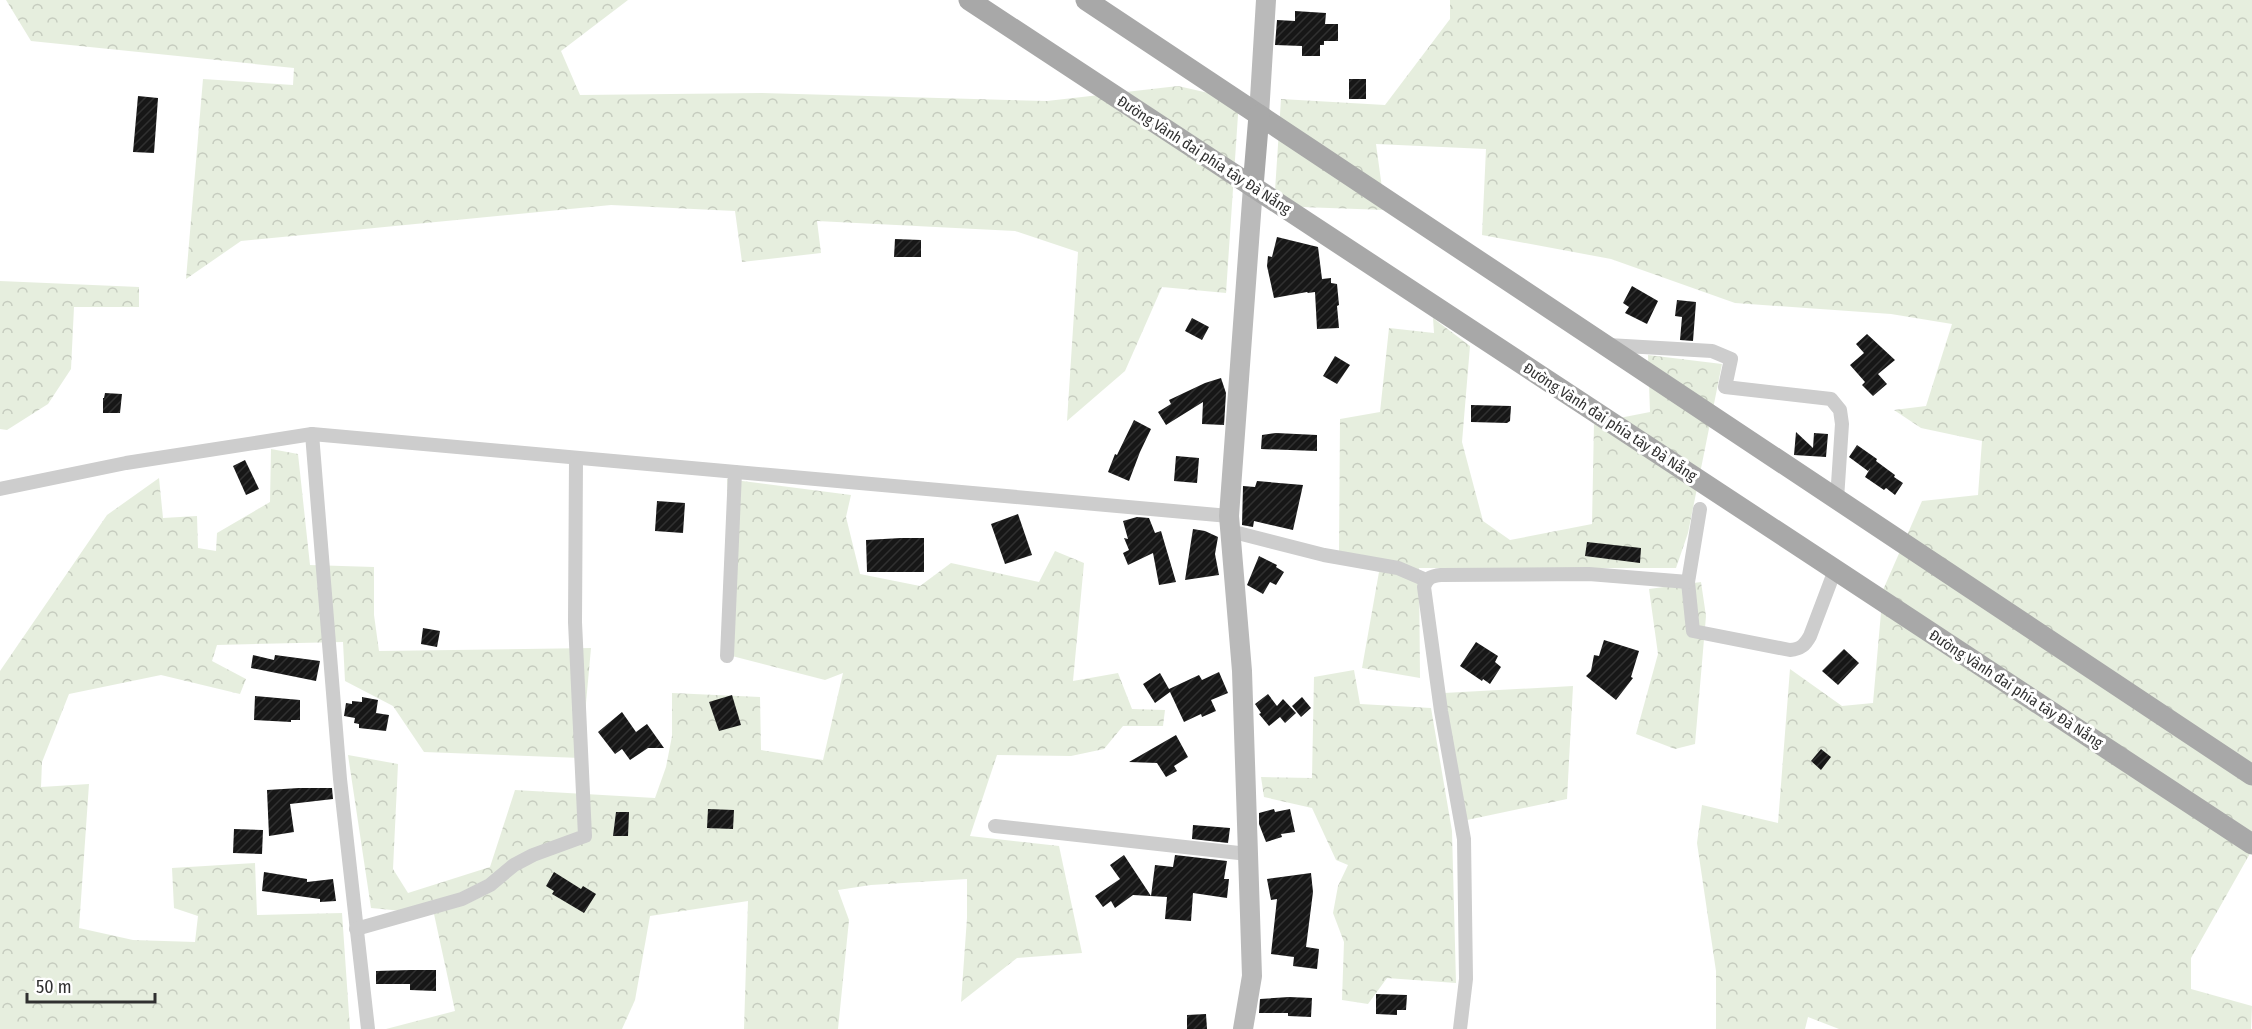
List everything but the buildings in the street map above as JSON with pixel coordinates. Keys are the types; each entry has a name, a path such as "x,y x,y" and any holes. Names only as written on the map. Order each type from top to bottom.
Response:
{"main road":[{"name":"Đường Vành đai phía tây Đà Nẵng","path":"969,0 2252,844"},
{"path":"1086,0 2252,775"},
{"path":"1253,187 1259,115"}],"street":[{"path":"1259,115 1266,0"},
{"path":"1243,1029 1252,976 1242,671 1230,523 1253,187"},
{"path":"1605,345 1712,351 1731,359 1725,387 1831,399 1840,410 1842,424 1837,499"},
{"path":"0,489 126,464 312,434 735,472 1230,523 1324,555 1398,568 1426,580"},
{"path":"312,434 340,779 368,1029"},
{"path":"356,929 462,898 490,885 514,865 532,855 585,836 575,622 576,459"},
{"path":"728,656 735,472"},
{"path":"1700,509 1688,582 1693,631 1790,650 1805,645 1835,570"},
{"path":"1460,1029 1466,979 1464,839 1441,711 1424,587 1426,580 1432,576 1441,575 1589,574 1688,582"},
{"path":"995,826 1248,854"}],"green space":[{"path":"6,0 628,0 561,51 580,95 762,93 1047,101 1178,86 1239,100 1226,293 1162,287 1125,371 1067,421 1078,252 1015,231 817,221 821,253 742,262 735,211 611,205 241,241 186,279 203,79 293,85 294,68 31,41"},
{"path":"1450,0 2252,0 2252,850 2191,958 2191,989 2252,1006 2251,1029 1839,1029 1808,1017 1805,1029 1716,1029 1716,971 1697,843 1702,805 1778,823 1790,669 1842,706 1873,703 1883,590 1922,501 1978,495 1982,441 1921,428 1894,410 1926,406 1952,324 1891,314 1735,303 1611,259 1482,235 1486,149 1376,144 1385,210 1274,206 1281,99 1385,105 1450,19"},
{"path":"0,281 139,287 139,307 74,307 71,369 48,404 7,430 0,429"},
{"path":"1433,318 1470,346 1462,442 1483,521 1510,540 1592,524 1594,423 1650,412 1648,355 1722,364 1688,533 1676,568 1419,568 1420,678 1362,668 1379,572 1339,555 1340,419 1380,412 1389,328 1434,333"},
{"path":"271,449 298,454 310,565 374,567 374,615 379,651 591,648 581,758 424,752 393,706 345,681 343,642 217,645 212,661 246,679 240,694 161,675 69,694 42,762 41,787 89,784 79,928 133,940 195,942 198,916 174,908 172,868 255,863 257,915 342,913 350,1029 0,1029 0,671 107,515 159,478 163,518 197,516 198,548 216,551 217,533 270,502"},
{"path":"727,479 851,495 846,517 860,574 920,586 951,563 1039,582 1055,551 1084,563 1073,681 1118,673 1132,709 1165,710 1163,726 1123,726 1104,749 1071,756 997,755 970,836 1059,846 1082,953 1017,958 961,1002 967,918 967,879 871,885 838,890 849,920 838,1029 744,1029 748,901 650,916 635,1000 622,1029 386,1029 455,1011 434,914 371,908 348,755 398,764 393,869 408,893 490,867 515,790 655,798 666,767 672,736 672,693 760,697 761,750 823,760 843,673 825,680 732,656"},
{"path":"1701,582 1706,616 1695,744 1675,749 1636,734 1658,654 1649,589"},
{"path":"1354,670 1360,704 1431,708 1452,831 1456,983 1387,978 1368,1004 1342,1000 1344,942 1333,913 1338,886 1348,865 1336,860 1312,808 1264,797 1261,777 1312,778 1314,677"},
{"path":"1573,686 1567,799 1467,820 1444,693"}]}
